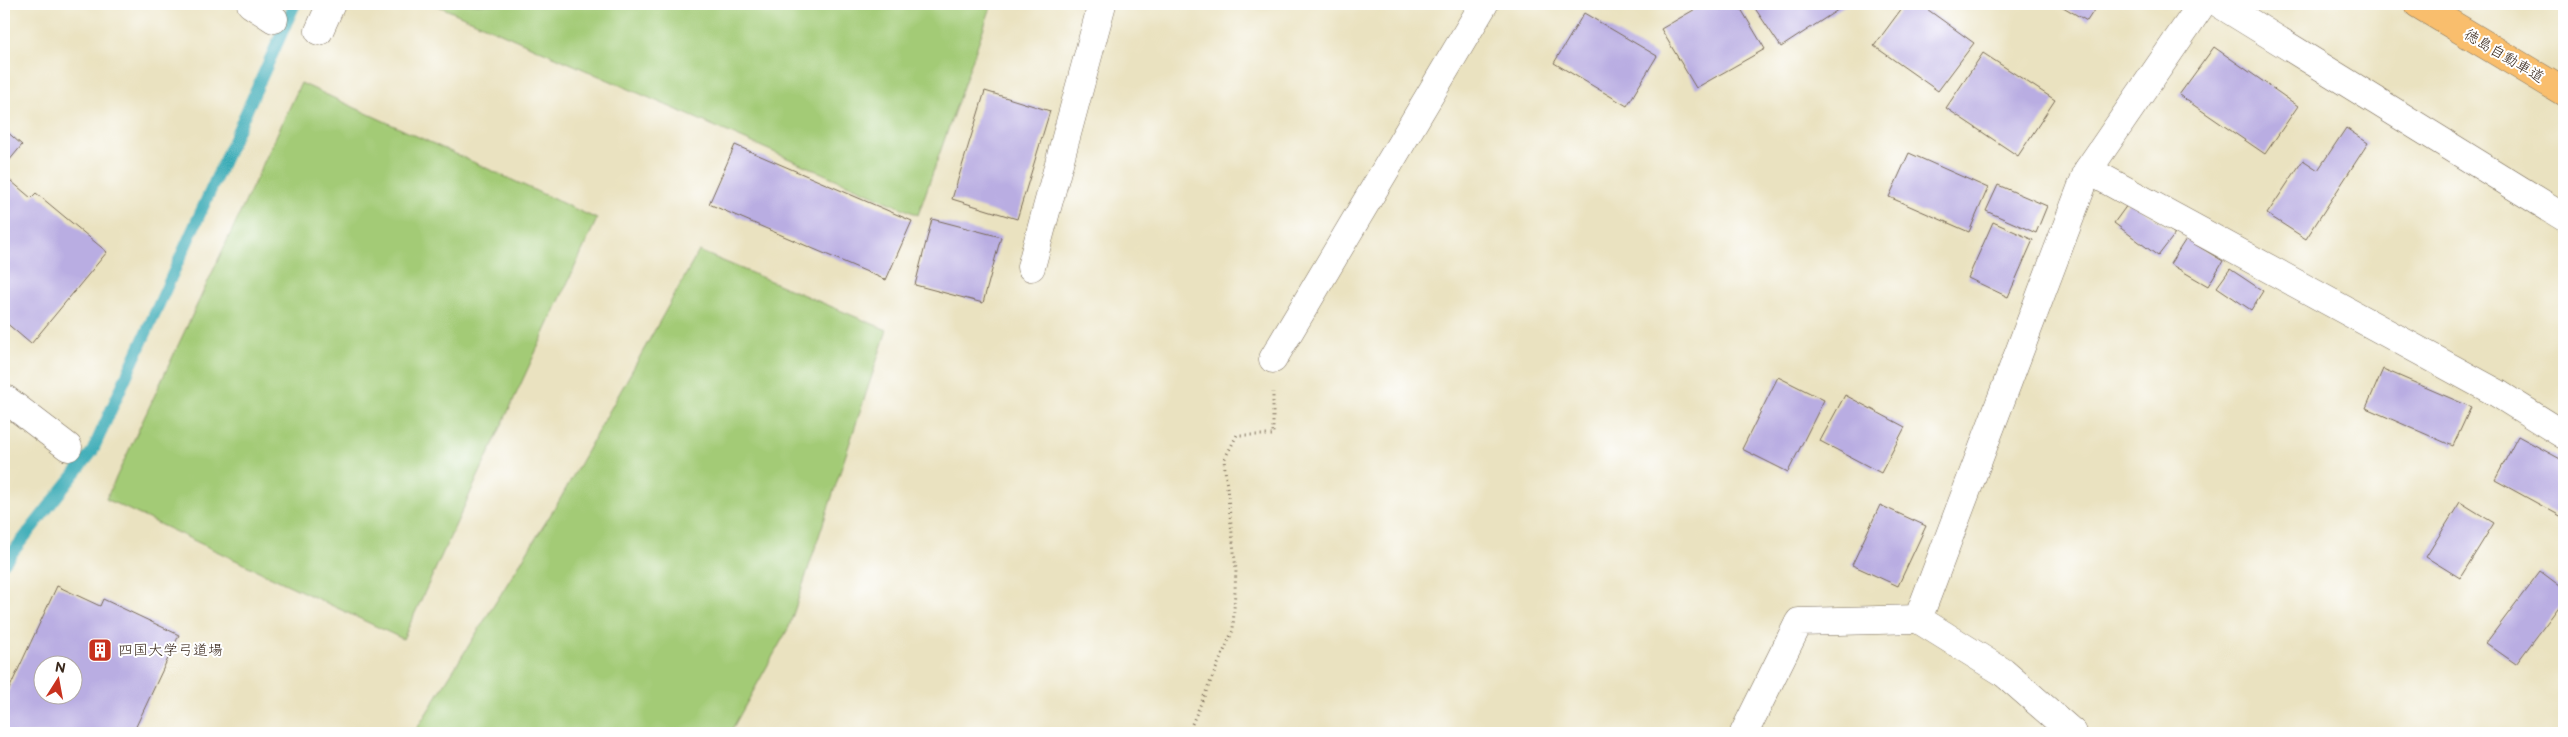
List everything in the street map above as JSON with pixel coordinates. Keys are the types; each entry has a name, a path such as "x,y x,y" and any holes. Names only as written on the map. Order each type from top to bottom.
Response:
{"highway":[{"name":"徳島自動車道","path":"2418,4 2564,92"}],"street":[{"path":"251,4 274,19"},
{"path":"319,31 331,4"},
{"path":"1031,267 1102,4"},
{"path":"1273,359 1484,4"},
{"path":"1918,619 2088,170 2202,4"},
{"path":"2220,4 2564,217"},
{"path":"2088,170 2497,393 2564,435"},
{"path":"4,398 68,447"},
{"path":"1744,733 1799,622 1918,619 2003,672 2073,733"}],"path":[{"path":"1188,733 1233,630 1236,570 1224,460 1237,435 1273,435 1273,359"}],"green space":[{"path":"434,4 992,4 918,215"},
{"path":"301,83 597,219 403,639 106,499"},
{"path":"699,251 887,330 789,627 730,733 414,733 559,501"}],"building":[{"path":"1704,4 1738,4 1765,49 1696,88 1661,29"},
{"path":"1752,4 1847,4 1781,47"},
{"path":"1905,4 1920,4 1974,43 1938,91 1874,46"},
{"path":"2058,4 2098,4 2087,21"},
{"path":"1584,13 1657,56 1627,106 1554,63"},
{"path":"2214,47 2298,106 2265,154 2179,95"},
{"path":"1983,53 2055,100 2018,156 1946,108"},
{"path":"985,91 1050,111 1017,219 952,199"},
{"path":"2346,128 2368,143 2306,239 2267,214 2303,160 2318,170"},
{"path":"4,129 22,145 4,167"},
{"path":"735,145 912,221 886,280 709,204"},
{"path":"1909,153 1988,188 1969,232 1889,197"},
{"path":"4,175 31,198 36,193 107,252 31,344 4,321"},
{"path":"1998,185 2047,206 2036,233 1986,211"},
{"path":"2130,201 2175,234 2158,256 2114,223"},
{"path":"932,219 1001,237 983,303 915,285"},
{"path":"1993,222 2033,240 2008,297 1968,278"},
{"path":"2186,239 2223,261 2208,286 2170,264"},
{"path":"2230,269 2263,291 2251,310 2217,287"},
{"path":"2383,369 2471,407 2453,446 2366,408"},
{"path":"1778,377 1824,400 1788,472 1742,449"},
{"path":"1845,395 1905,427 1881,473 1820,441"},
{"path":"2518,436 2564,461 2564,518 2495,480"},
{"path":"2460,502 2494,523 2460,578 2426,557"},
{"path":"1880,505 1926,526 1898,586 1852,565"},
{"path":"2540,571 2564,589 2564,600 2516,664 2486,643"},
{"name":"四国大学弓道場","path":"57,586 100,606 103,599 179,635 133,733 4,733 4,700"}],"waterway":[{"path":"4,563 92,452 295,4"}],"place":[{"name":"四国大学弓道場","path":"100,650"}]}
